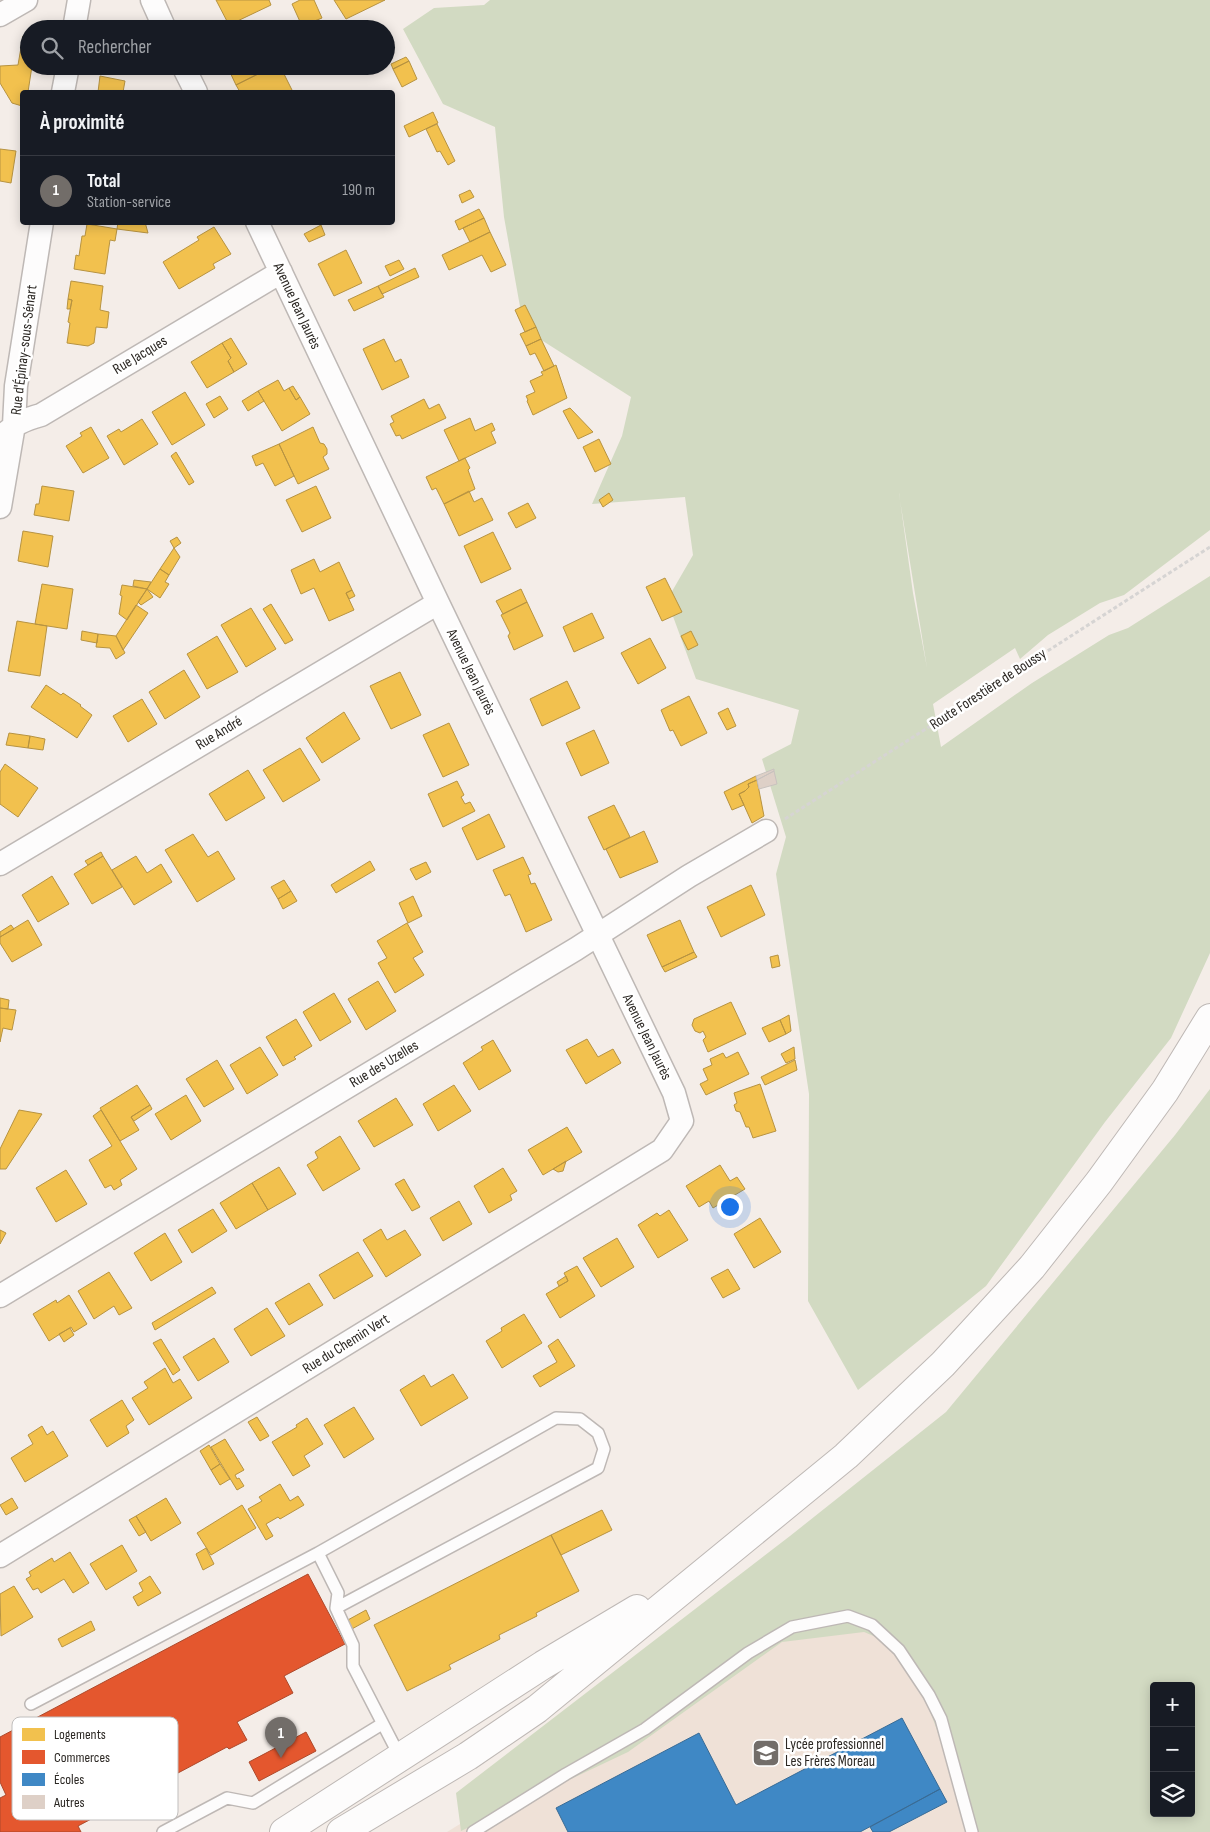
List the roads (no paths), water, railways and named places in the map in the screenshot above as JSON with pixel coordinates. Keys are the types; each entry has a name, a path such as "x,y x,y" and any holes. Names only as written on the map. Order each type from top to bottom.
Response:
{"main road":[{"path":"341,1832 468,1756 537,1709 846,1456 943,1364 1019,1281 1099,1182 1164,1091 1210,1018"},
{"path":"284,1832 543,1665 713,1563"}],"street":[{"path":"0,15 26,0"},
{"path":"76,20 79,0"},
{"path":"152,0 161,20"},
{"path":"63,90 66,75"},
{"path":"188,75 195,90"},
{"name":"Rue d'Épinay-sous-Sénart","path":"0,507 7,432 42,225"},
{"name":"Avenue Jean Jaurès","path":"258,225 597,936 674,1093 682,1121"},
{"name":"Rue Jacques","path":"7,432 23,420 41,415 281,272"},
{"name":"Rue André","path":"0,864 438,603"},
{"name":"Rue des Uzelles","path":"0,1296 597,936 689,876 766,831"},
{"name":"Rue du Chemin Vert","path":"0,1556 662,1150 682,1121"}],"lane":[{"path":"31,1704 318,1553 556,1418 580,1418 598,1433 604,1449 598,1468 336,1608"},
{"path":"318,1553 338,1593 336,1608 353,1645 353,1666 400,1757"},
{"path":"472,1832 566,1774 645,1729 748,1653 792,1626 848,1616 872,1625 899,1650 929,1695 941,1719 972,1832"},
{"path":"163,1832 227,1798 253,1803 382,1724"}],"place":[{"name":"Lycée professionnel Les Frères Moreau","path":"766,1753"},
{"name":"Total","path":"281,1758"}]}
